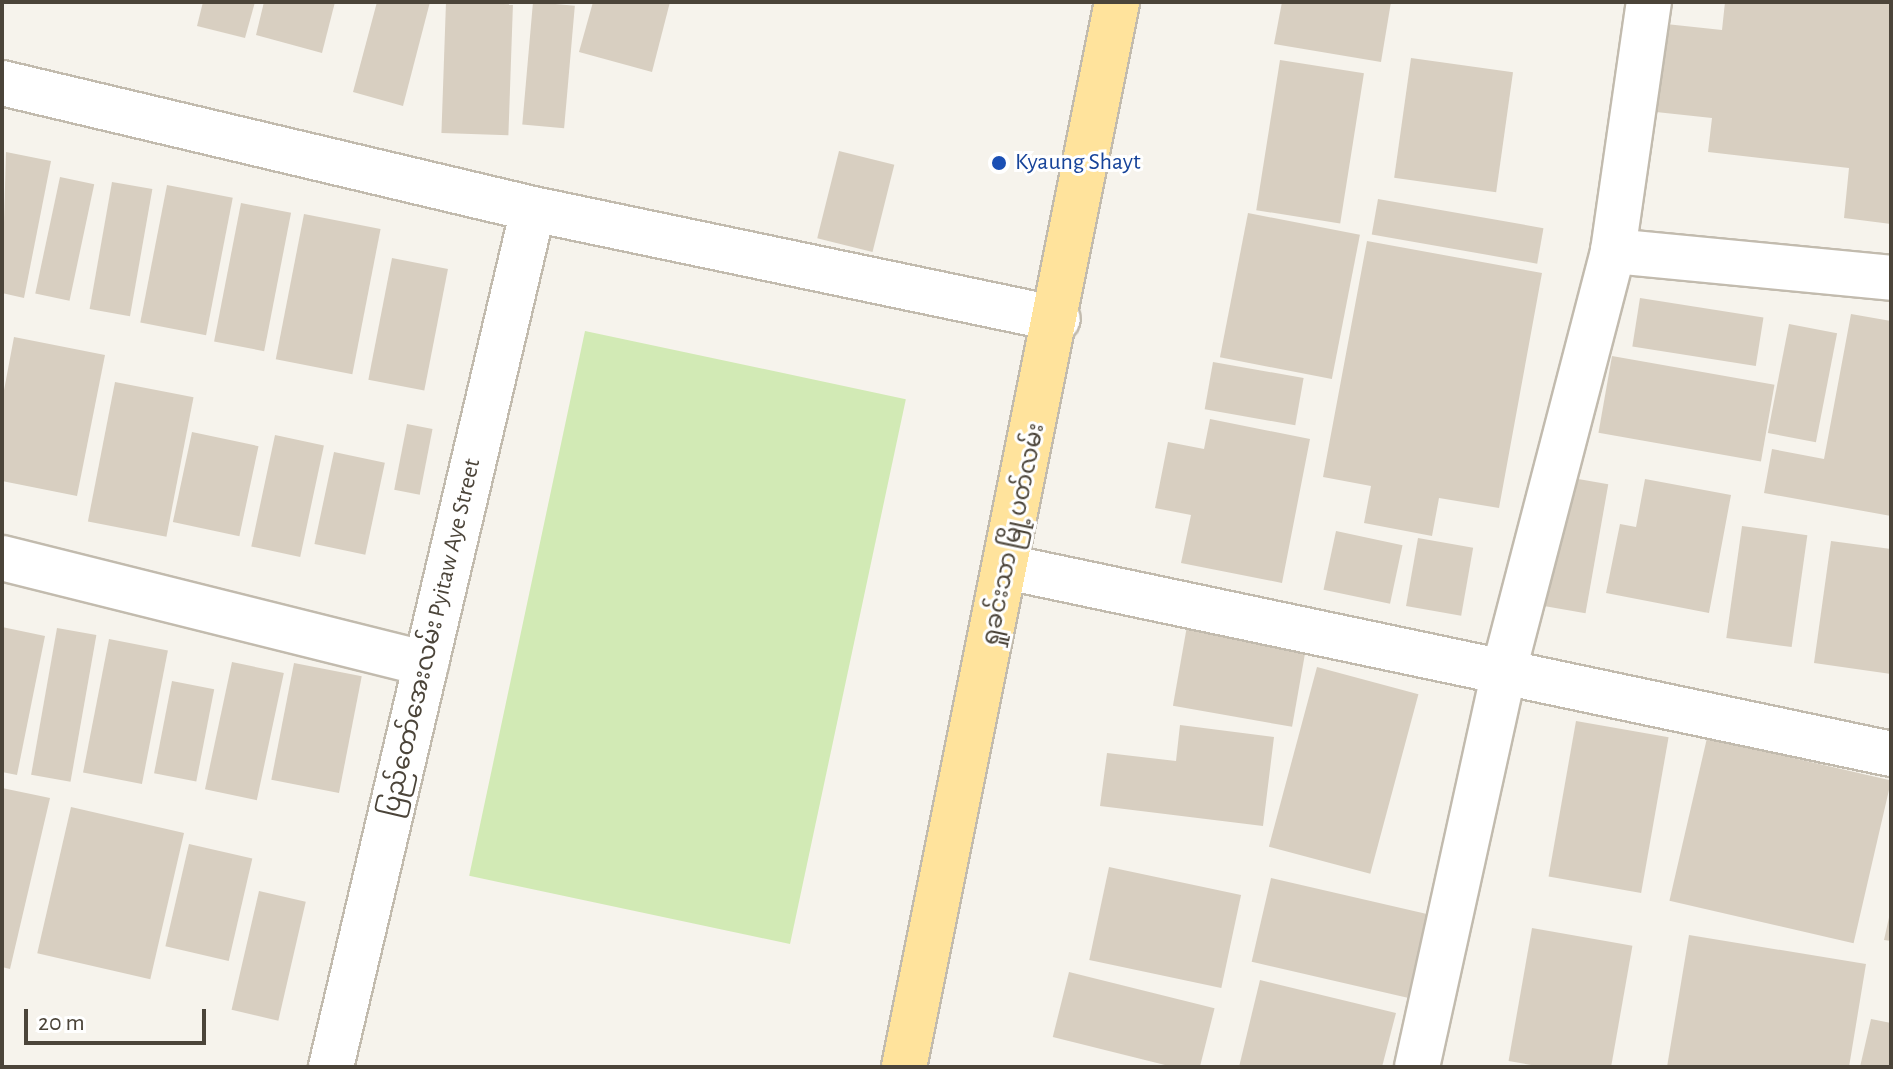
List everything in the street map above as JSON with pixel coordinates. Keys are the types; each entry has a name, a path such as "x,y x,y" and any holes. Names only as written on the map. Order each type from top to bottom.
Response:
{"main road":[{"name":"ရှုခင်းသာ မြို့ပတ်လမ်း","path":"904,1067 1058,319 1117,2"}],"street":[{"path":"1417,1067 1504,670 1613,251 1649,2"},
{"path":"2,83 533,209 1058,319"},
{"name":"ပြည်တော်အေးလမ်း Pyitaw Aye Street","path":"331,1067 533,209"},
{"path":"1613,251 1891,278"},
{"path":"2,558 426,664"},
{"path":"1007,567 1891,754"}],"green space":[{"path":"585,331 906,399 790,944 469,876"}],"building":[{"path":"203,2 255,2 245,38 197,26"},
{"path":"264,2 335,2 322,53 256,35"},
{"path":"377,2 430,2 403,106 353,92"},
{"path":"446,2 513,4 508,135 441,133"},
{"path":"533,2 575,6 564,128 522,125"},
{"path":"593,2 670,2 652,72 579,52"},
{"path":"1282,2 1391,2 1381,62 1274,44"},
{"path":"1725,2 1891,2 1891,224 1844,218 1849,168 1708,152 1712,118 1656,112 1666,24 1722,30"},
{"path":"1411,58 1513,72 1496,192 1394,178"},
{"path":"1280,60 1364,73 1340,223 1256,210"},
{"path":"839,151 894,165 873,252 817,238"},
{"path":"6,152 51,161 24,298 2,293"},
{"path":"60,177 94,184 69,301 35,293"},
{"path":"112,182 152,189 130,316 90,309"},
{"path":"167,185 233,198 206,335 140,322"},
{"path":"1378,199 1543,228 1537,264 1372,234"},
{"path":"241,203 291,213 264,351 214,341"},
{"path":"1248,213 1360,235 1332,379 1220,357"},
{"path":"304,214 381,229 352,374 276,359"},
{"path":"1367,241 1542,273 1499,508 1439,498 1432,536 1364,523 1371,486 1323,477"},
{"path":"392,258 448,269 424,391 368,380"},
{"path":"1640,298 1763,318 1756,366 1632,346"},
{"path":"1851,314 1891,321 1891,516 1764,493 1772,449 1824,459"},
{"path":"1789,324 1837,333 1816,442 1768,433"},
{"path":"14,337 105,355 77,496 2,481 2,401"},
{"path":"1612,356 1774,385 1761,461 1598,433"},
{"path":"1213,362 1304,378 1295,425 1205,409"},
{"path":"115,382 194,397 166,537 88,521"},
{"path":"1210,419 1310,439 1282,583 1181,563 1191,515 1155,508 1168,442 1204,449"},
{"path":"407,424 433,429 420,495 394,490"},
{"path":"192,432 259,446 239,536 173,522"},
{"path":"275,435 324,445 300,557 251,547"},
{"path":"334,452 385,463 365,555 314,544"},
{"path":"1561,476 1608,484 1586,613 1538,605"},
{"path":"1645,479 1731,495 1709,613 1606,593 1620,524 1636,527"},
{"path":"1742,526 1807,535 1792,647 1726,638"},
{"path":"1336,531 1403,545 1390,604 1324,590"},
{"path":"1418,538 1473,548 1461,616 1406,606"},
{"path":"1831,541 1891,549 1891,674 1814,663"},
{"path":"1187,626 1306,647 1292,727 1173,706"},
{"path":"2,627 45,636 17,775 2,772"},
{"path":"57,628 96,635 71,782 31,775"},
{"path":"109,639 168,650 142,784 83,773"},
{"path":"232,662 284,673 257,800 205,789"},
{"path":"294,663 362,676 339,793 271,780"},
{"path":"1317,667 1418,694 1370,874 1269,847"},
{"path":"172,681 214,689 196,781 154,773"},
{"path":"1576,721 1669,737 1641,893 1549,877"},
{"path":"1180,725 1274,737 1263,826 1100,806 1107,753 1176,761"},
{"path":"1707,738 1891,780 1854,943 1669,901"},
{"path":"2,788 50,798 10,969 2,967"},
{"path":"71,807 184,833 150,979 37,953"},
{"path":"189,844 252,859 229,961 165,946"},
{"path":"1109,867 1241,895 1221,988 1089,960"},
{"path":"1271,878 1427,914 1408,998 1252,962"},
{"path":"259,891 306,902 278,1021 232,1010"},
{"path":"1891,913 1891,941 1884,940"},
{"path":"1532,928 1632,946 1611,1067 1543,1067 1509,1061"},
{"path":"1689,935 1866,964 1849,1067 1667,1067"},
{"path":"1069,972 1215,1008 1200,1067 1173,1067 1053,1037"},
{"path":"1260,980 1396,1013 1382,1067 1239,1067"},
{"path":"1871,1019 1891,1023 1891,1067 1860,1067"}],"place":[{"name":"Kyaung Shayt","path":"999,163"}]}
